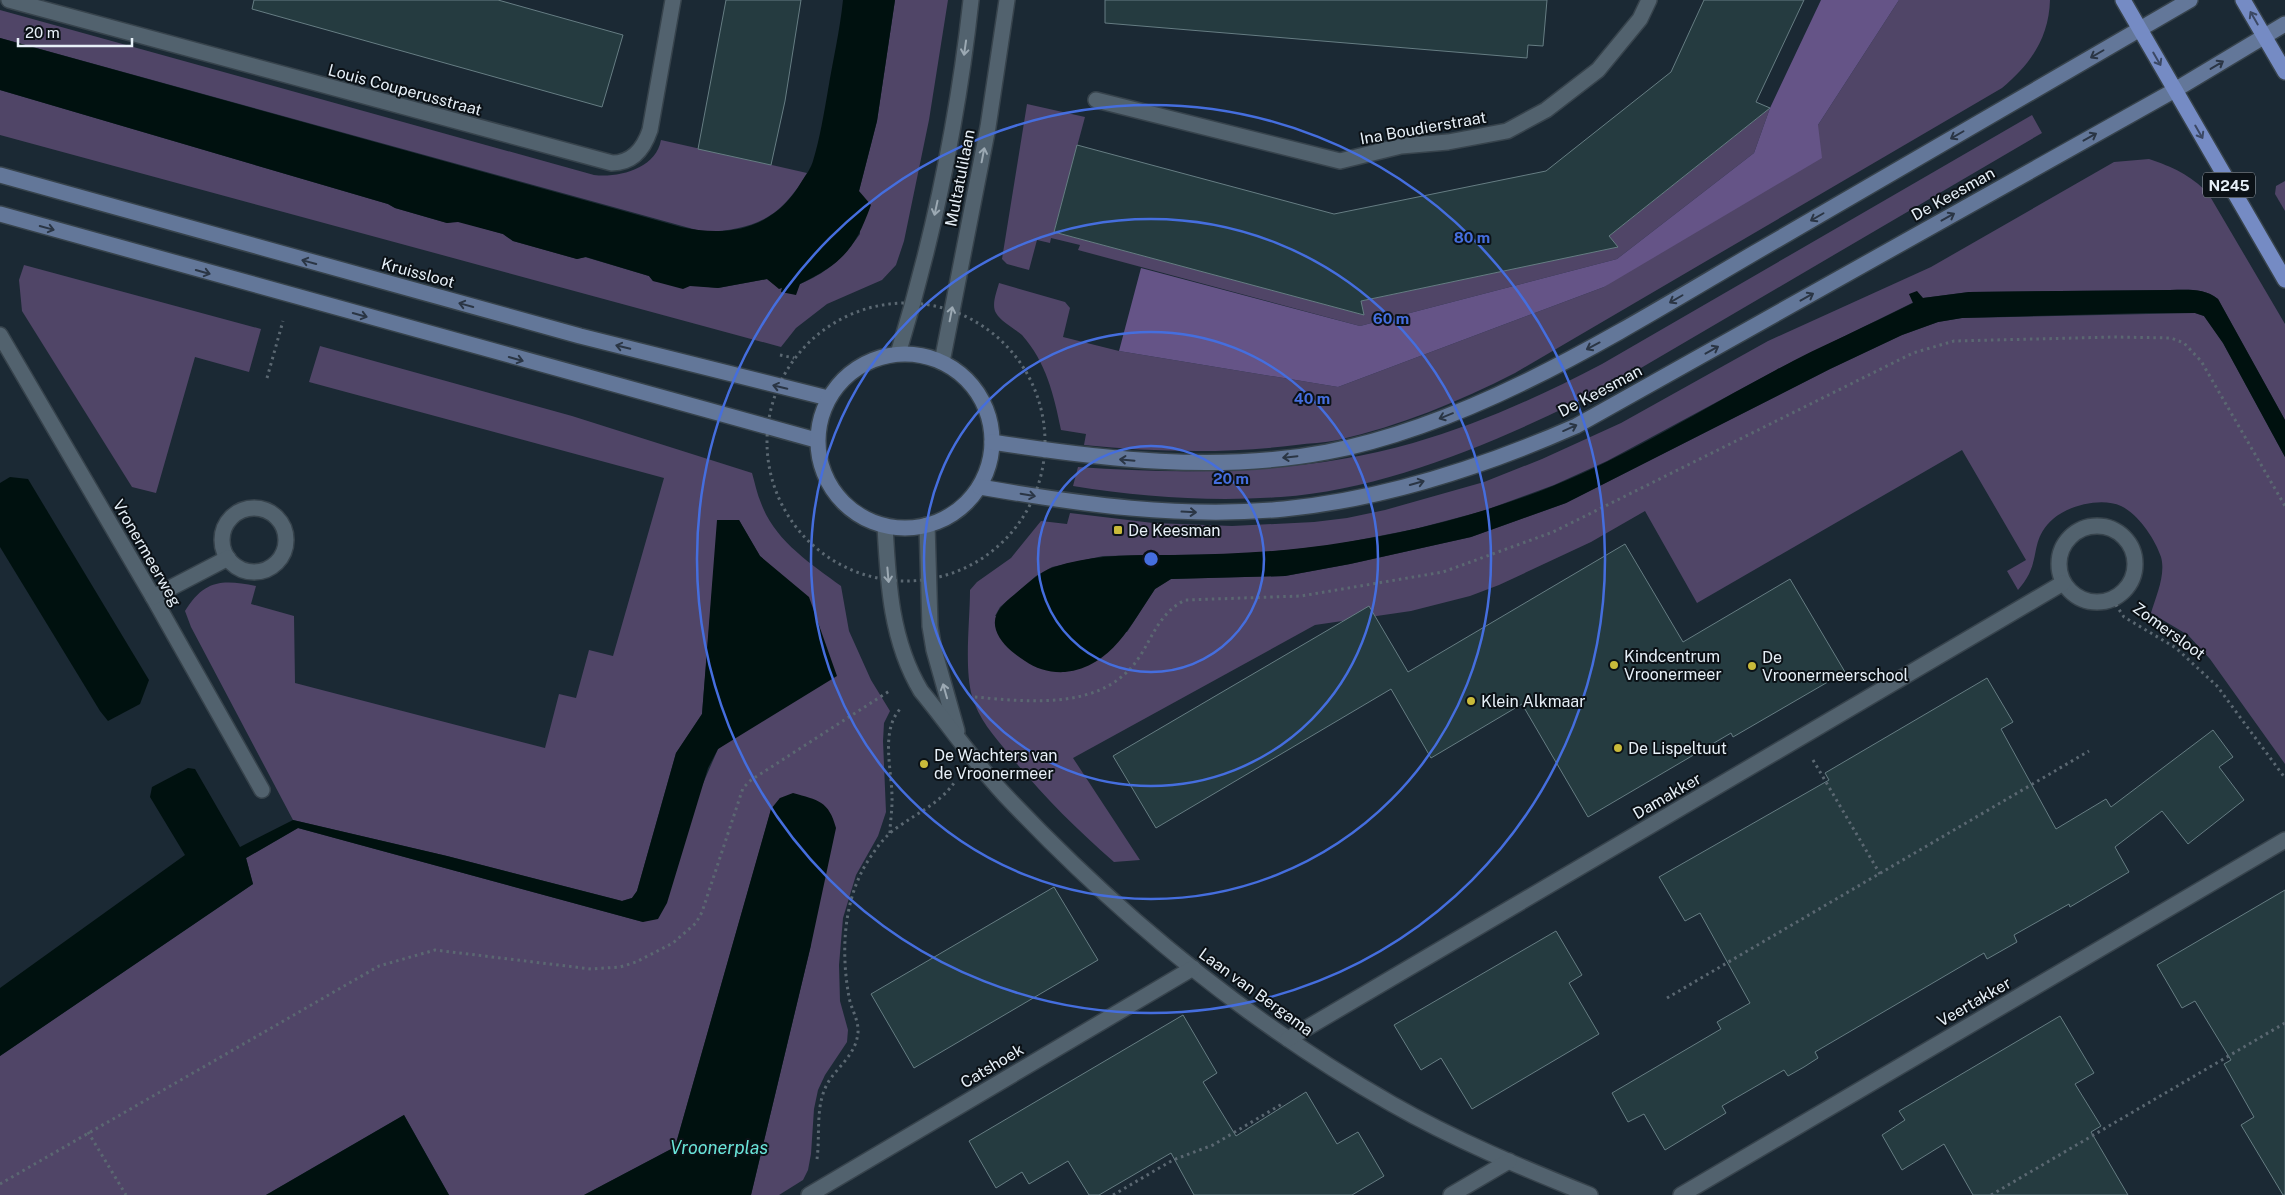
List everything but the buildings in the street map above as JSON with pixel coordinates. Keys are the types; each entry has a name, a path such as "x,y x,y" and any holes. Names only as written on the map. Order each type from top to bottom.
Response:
{"main road":[{"name":"N245","path":"2123,0 2285,280"},
{"path":"2243,0 2285,72"}],"street":[{"name":"Louis Couperusstraat","path":"9,0 612,164 630,159 647,140 672,0"},
{"name":"Multatulilaan","path":"898,354 914,303 954,122 971,0"},
{"name":"Multatulilaan","path":"942,362 988,127 1007,0"},
{"name":"Ina Boudierstraat","path":"1096,100 1340,161 1400,146 1448,142 1507,131 1546,110 1598,70 1640,19 1649,0"},
{"path":"992,442 1044,450 1169,462 1260,460 1328,452 1428,424 1505,392 1636,323 2190,0"},
{"name":"De Keesman","path":"980,487 1122,508 1202,512 1282,510 1370,496 1457,472 1513,453 1576,426 2174,90 2285,24"},
{"name":"Kruissloot","path":"0,175 580,336 828,398"},
{"path":"0,214 816,440"},
{"name":"Vronermeerweg","path":"0,335 153,597 262,790"},
{"path":"898,354 920,356 942,362 959,372 980,397 986,408 992,442 988,464 980,487 963,505 946,518 926,525 906,528 885,526 858,513 830,485 824,474 816,440 819,419 828,398 841,381 857,368 876,358 898,354"},
{"path":"247,508 258,508 268,511 277,518 286,537 285,548 273,565 254,572 244,570 228,558 222,539 224,529 237,512 247,508"},
{"name":"Laan van Bergama","path":"926,525 927,578 934,650 958,738"},
{"name":"Laan van Bergama","path":"885,526 888,579 893,614 906,664 921,691 1003,793 1088,878 1193,968 1288,1039 1393,1105 1509,1161 1590,1195"},
{"path":"2096,526 2109,528 2125,539 2134,556 2131,582 2123,592 2112,600 2090,602 2079,598 2063,583 2059,570 2060,558 2068,540 2084,529 2096,526"},
{"path":"153,597 228,558"},
{"name":"Damakker","path":"1288,1039 2063,583"},
{"name":"Veertakker","path":"1681,1195 2285,840"},
{"name":"Catshoek","path":"809,1195 1193,968"},
{"path":"1451,1195 1509,1161"}],"path":[{"path":"914,303 952,312 974,318 989,332 1023,370 1040,407 1045,429 1044,450 1033,496 1018,525 986,555 950,575 927,578 888,579 859,575 848,570 818,549 787,516 777,494 770,466 770,428 779,387 794,358 828,326 861,308 914,303"},
{"path":"267,378 284,316"},
{"path":"966,696 1047,701 1087,696 1116,683 1140,657 1163,617 1172,607 1185,600 1302,596 1443,572 1553,532 1913,353 1954,341 2114,337 2171,338 2184,343 2201,361 2285,506"},
{"name":"Zomersloot","path":"2112,600 2124,617 2176,648 2217,686 2285,778"},
{"path":"0,1184 379,966 434,950 603,969 636,962 666,947 688,932 702,912 738,798 743,788 751,780 898,686"},
{"path":"890,834 892,802 890,735 894,715 904,705"},
{"path":"1800,738 1880,874"},
{"path":"1667,998 2089,751"},
{"path":"816,1167 823,1092 829,1081 854,1049 858,1031 850,1000 845,940 848,911 860,876 878,846 890,834 939,802 972,756"},
{"path":"1990,1195 2285,1023"},
{"path":"1112,1195 1173,1160 1213,1145 1282,1104"},
{"path":"88,1132 126,1195"}],"shaded area":[{"path":"895,0 948,0 929,120 904,241 896,265 882,280 827,304 796,328 781,347 0,135 0,90 447,223 458,221 503,234 513,241 577,259 585,257 649,276 653,281 718,288 767,279 779,288 782,288 781,292 826,270 843,255 860,234 859,191 877,121"},
{"path":"1821,0 1899,0 1818,125 1822,158 1604,287 1338,387 1119,351 1141,268 1360,326 1617,259 1754,153 1770,108"},
{"path":"1899,0 2050,0 2046,27 2036,50 2021,70 2002,88 1515,373 1472,394 1384,428 1338,440 1243,450 1190,451 1084,445 1086,434 1061,430 1052,392 1037,356 1022,335 996,313 994,306 999,283 1065,302 1070,308 1063,337 1119,351 1338,387 1604,287 1818,125"},
{"path":"0,10 594,175 614,175 635,170 652,158 658,150 661,140 807,173 787,201 765,219 738,228 704,232 0,38"},
{"path":"1027,104 1085,117 1054,232 1364,315 1361,301 1617,247 1609,236 1770,108 1754,153 1617,259 1360,326 1078,250 1080,245 1051,238 1050,243 1037,240 1029,270 1007,264 1002,259"},
{"path":"2032,115 2042,133 1617,382 1497,439 1454,456 1411,471 1367,483 1324,492 1281,497 1177,498 1073,486 1078,467 1162,471 1246,470 1330,461 1413,443 1486,418 1533,398 1602,364"},
{"path":"2149,159 2181,172 2208,193 2285,324 2285,420 2218,299 2213,295 2196,290 1969,292 1923,298 1909,294 1914,302 1780,368 1607,461 1554,485 1483,511 1415,529 1333,545 1239,554 1103,556 1052,567 1036,576 1000,607 995,616 1127,632 1155,589 1171,579 1285,576 1350,564 1471,537 1566,503 1830,369 1902,335 1938,322 1962,318 2195,313 2204,316 2223,343 2285,457 2285,764 2210,659 2188,635 2151,613 2160,585 2161,557 2146,528 2134,515 2121,506 2105,502 2077,506 2060,514 2046,526 2042,533 2029,574 2018,590 2007,571 2026,560 1962,450 1697,603 1645,511 1591,542 1499,585 1470,596 1411,611 1315,625 1073,758 1140,860 1114,862 1058,810 1020,768 978,712 972,696 968,672 970,590 977,582 1011,558 1041,521 1067,524 1070,513 1153,523 1232,526 1314,522 1347,518 1385,510 1484,482 1542,459 1621,423 1768,341 1931,267 2114,162"},
{"path":"2285,181 2285,211 2275,194 2276,186"},
{"path":"24,265 261,329 249,372 195,357 156,493 132,487 22,311 19,280"},
{"path":"320,346 572,416 752,473 761,503 775,529 784,540 817,569 841,586 849,631 871,680 890,711 884,723 883,741 886,812 878,836 856,875 843,918 839,965 840,1001 848,1030 847,1042 825,1075 818,1090 814,1109 808,1170 803,1180 779,1195 751,1195 811,945 780,798 771,810 675,1147 584,1195 449,1195 404,1115 266,1195 0,1195 0,1056 253,884 246,858 298,828 643,922 718,749 739,734 776,572 760,556 739,520 718,520 702,714 676,753 637,891 632,898 622,901 447,856 293,820 191,627 185,611 199,593 215,584 233,583 256,586 251,604 294,616 295,683 545,748 559,694 576,698 589,650 613,656 664,478 309,382"}],"water":[{"path":"843,0 895,0 877,121 859,191 871,205 859,233 846,253 827,269 800,284 796,295 781,292 782,288 779,289 767,279 718,288 690,286 683,289 653,281 649,276 586,257 577,259 513,241 503,234 458,222 447,223 0,90 0,38 681,227 699,230 734,230 750,226 779,210 791,197 811,166 822,126"},
{"path":"1917,291 1923,298 1969,292 2201,291 2218,299 2285,420 2285,457 2223,343 2204,316 2195,313 2146,313 1962,318 1938,322 1902,335 1830,369 1566,503 1471,537 1350,564 1285,576 1171,579 1155,589 1119,642 1108,653 1096,662 1081,668 1065,672 1054,672 1034,666 1008,648 996,630 995,619 999,610 1006,602 1043,572 1069,563 1114,556 1287,550 1367,539 1461,517 1553,486 1582,474 1666,431 1793,361 1913,303 1909,294"},
{"path":"10,477 28,479 149,680 140,704 108,721 100,711 0,547 0,483"},
{"path":"717,520 739,520 760,556 809,597 837,676 718,749 708,768 667,903 658,919 643,922 298,828 246,858 253,884 0,1056 0,988 185,855 150,797 152,787 188,768 195,769 240,847 293,820 447,856 622,901 632,898 637,891 676,753 702,714"},
{"name":"Vroonerplas","path":"793,793 816,800 826,807 836,828 811,945 751,1195 584,1195 675,1147 771,809 780,798"},
{"path":"404,1115 449,1195 266,1195"}],"place":[{"name":"De Keesman","path":"1118,530"},
{"name":"Kindcentrum Vroonermeer","path":"1614,665"},
{"name":"De Vroonermeerschool","path":"1752,666"},
{"name":"Klein Alkmaar","path":"1471,701"},
{"name":"De Lispeltuut","path":"1618,748"},
{"name":"De Wachters van de Vroonermeer","path":"924,764"}]}
